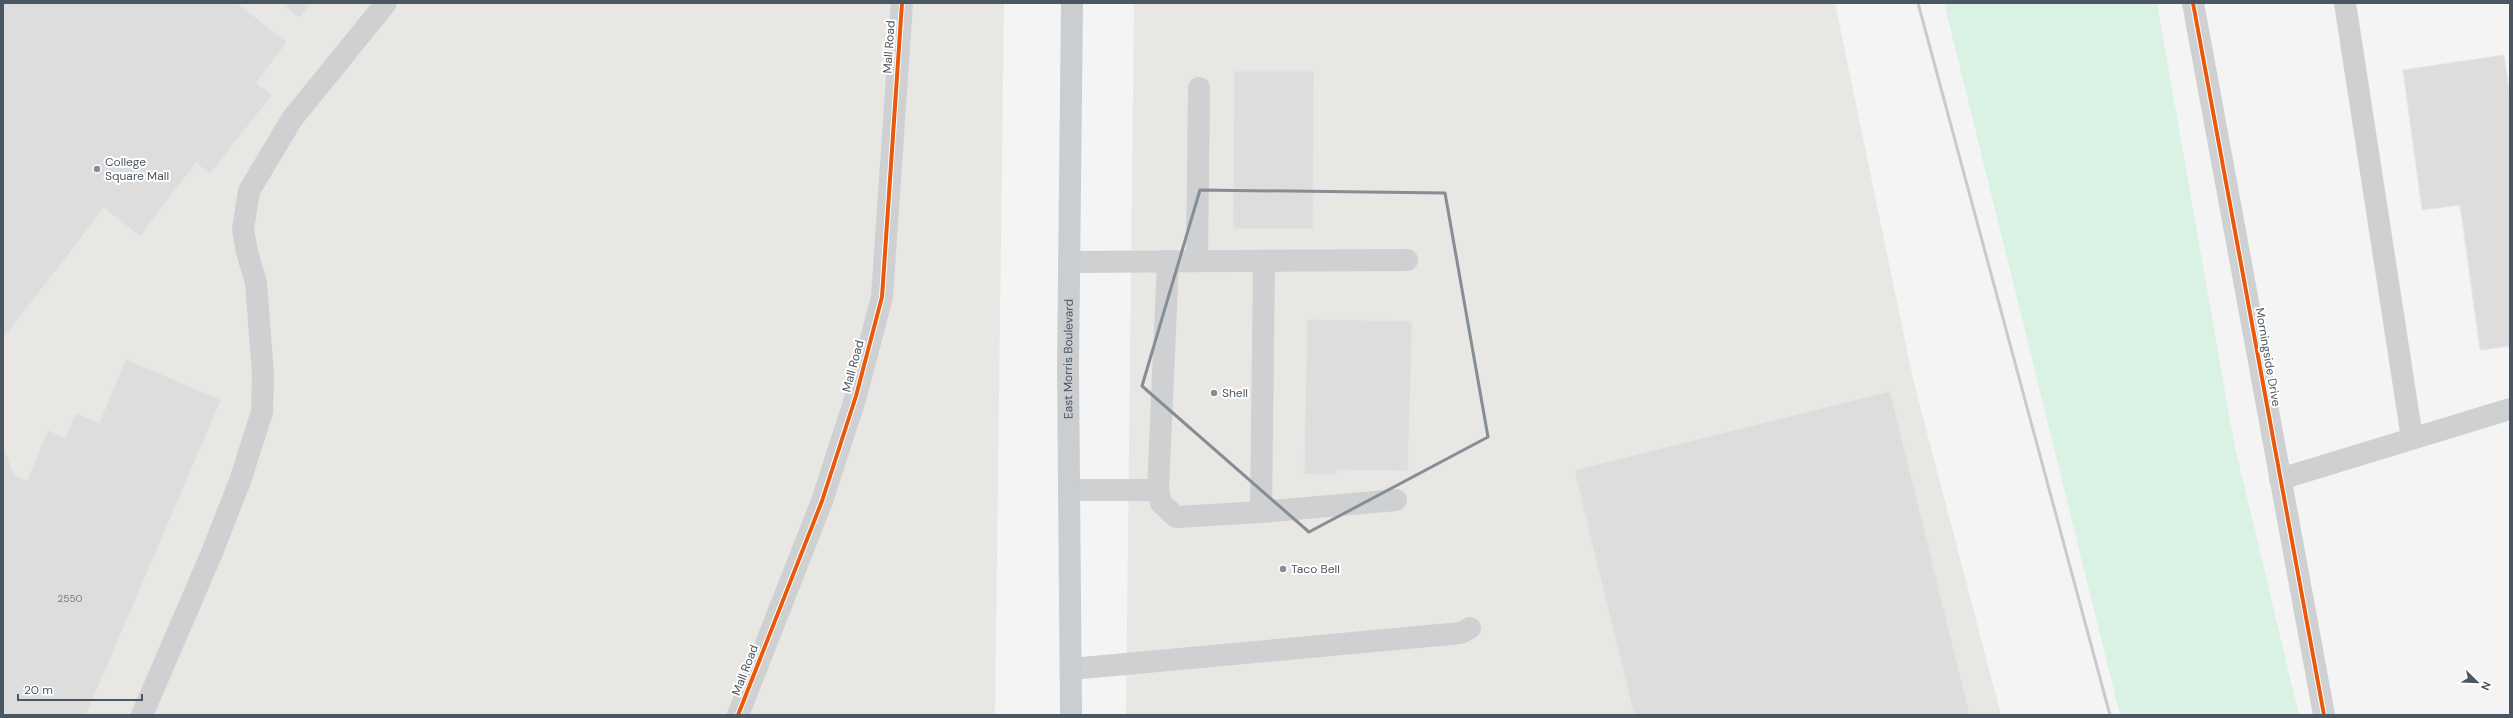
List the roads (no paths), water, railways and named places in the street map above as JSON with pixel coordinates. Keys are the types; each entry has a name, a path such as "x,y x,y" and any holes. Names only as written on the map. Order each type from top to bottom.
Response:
{"main road":[{"name":"East Morris Boulevard","path":"1071,715 1069,262 1072,3"}],"street":[{"path":"142,715 214,547 240,481 262,412 263,374 256,283 247,252 243,230 249,191 292,119 386,3"},
{"name":"Mall Road","path":"738,715 822,501 856,396 882,297 902,3"},
{"name":"Morningside Drive","path":"2193,3 2324,715"},
{"path":"2345,3 2412,438"},
{"path":"1197,261 1199,88"},
{"path":"1069,262 1407,260"},
{"path":"1168,261 1158,490 1161,503 1176,518 1396,500"},
{"path":"1261,512 1264,261"},
{"path":"2280,479 2510,409"},
{"path":"1069,490 1158,490"},
{"path":"1071,670 1461,633 1470,628"}],"railway":[{"path":"1918,3 2110,715"}],"place":[{"name":"College Square Mall","path":"97,169"},
{"name":"Shell","path":"1214,393"},
{"name":"Taco Bell","path":"1283,569"}]}
